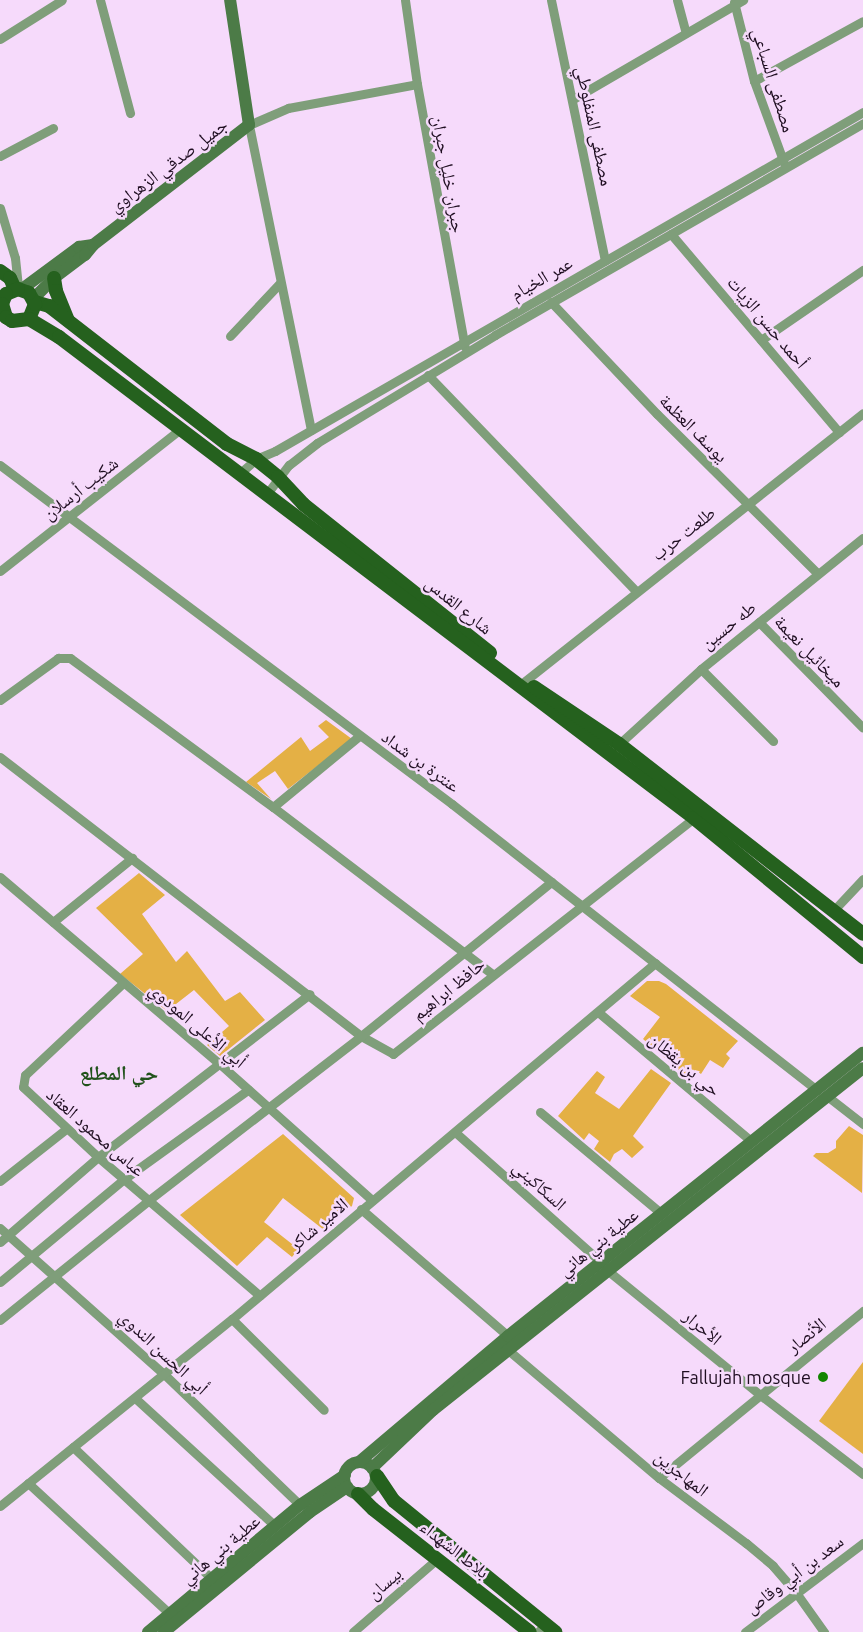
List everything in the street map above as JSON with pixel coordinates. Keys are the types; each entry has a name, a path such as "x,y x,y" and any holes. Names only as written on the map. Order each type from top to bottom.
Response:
{"main road":[{"name":"جميل صدقي الزهراوي","path":"93,244 249,125 230,0"},
{"path":"29,319 35,309 34,300 54,278 85,255 93,244"},
{"path":"93,244 79,248 18,289 6,294 1,303 6,323 29,319 59,337 694,818 863,957"},
{"path":"0,270 18,289 34,300"},
{"path":"54,278 59,300 69,322"},
{"name":"شارع القدس","path":"34,300 49,306 227,444 255,459 278,477 303,504 525,681 619,744 863,934"},
{"name":"عطية بني هاني","path":"148,1632 300,1505 350,1485 350,1466 359,1462 508,1336 605,1266 662,1214 751,1141 822,1093 863,1053"},
{"path":"164,1632 302,1517 350,1485 372,1490 374,1472 433,1410 508,1350 605,1266 822,1093 863,1068"},
{"path":"359,1462 374,1472 394,1501 546,1630"},
{"name":"بلاط الشهداء","path":"350,1485 373,1509 530,1632"}],"street":[{"path":"0,39 62,0"},
{"path":"100,0 130,113"},
{"name":"جبران خليل جبران","path":"405,0 417,84 463,342 467,352"},
{"name":"مصطفى المنفلوطي","path":"551,0 605,260"},
{"path":"677,0 686,33"},
{"path":"573,99 737,2"},
{"name":"مصطفى السباعي","path":"737,2 754,81 784,164"},
{"path":"754,81 863,21"},
{"path":"311,430 249,125 288,108 417,84"},
{"name":"عمر الخيام","path":"266,495 278,477 308,448 551,302 671,234 863,112"},
{"name":"عمر الخيام","path":"239,474 255,459 311,430 605,260 863,123"},
{"path":"0,156 53,128"},
{"path":"0,208 15,258 18,289"},
{"name":"أحمد حسن الزيات","path":"671,234 839,432"},
{"path":"761,340 863,270"},
{"path":"230,336 280,283"},
{"name":"يوسف العظمة","path":"551,302 657,414 817,573"},
{"path":"428,375 636,591"},
{"name":"طلعت حرب","path":"525,681 863,413"},
{"name":"شكيب أرسلان","path":"0,571 179,430"},
{"name":"عنترة بن شداد","path":"0,465 72,516 863,1124"},
{"name":"طه حسين","path":"619,744 701,669 863,538"},
{"name":"ميخائيل نعيمة","path":"759,622 863,728"},
{"path":"0,700 58,658 70,658 273,807 492,974"},
{"path":"701,669 772,741"},
{"path":"273,807 359,736"},
{"name":"حافظ ابراهيم","path":"0,757 310,994 361,1036 393,1053 694,818"},
{"path":"53,921 132,858"},
{"name":"أبي الأعلى المودوي","path":"0,877 53,921 122,984 221,1065 372,1200"},
{"path":"833,911 863,879"},
{"path":"0,1320 148,1200 361,1036 551,882"},
{"name":"الامير شاكر","path":"0,1506 260,1296 655,963"},
{"name":"عباس محمود العقاد","path":"122,984 24,1077 25,1090 66,1129 260,1296"},
{"path":"0,1242 98,1157 221,1065 310,994"},
{"name":"حي بن يقظان","path":"598,1012 751,1141"},
{"path":"0,1282 124,1179 248,1090"},
{"path":"540,1112 662,1214"},
{"path":"0,1181 66,1129"},
{"name":"السكاكيني","path":"455,1131 605,1266"},
{"path":"361,1209 508,1336"},
{"name":"أبي الحسن الندوي","path":"0,1228 56,1275 165,1374 300,1505"},
{"name":"الأحرار","path":"605,1266 759,1394 863,1474"},
{"name":"الأنصار","path":"659,1478 863,1311"},
{"path":"232,1319 324,1410"},
{"name":"المهاجرين","path":"508,1350 659,1478 773,1566 797,1594 824,1632"},
{"path":"135,1398 275,1526"},
{"path":"73,1447 212,1579"},
{"path":"28,1484 170,1614"},
{"name":"سعد بن أبي وقاص","path":"745,1632 863,1543"},
{"name":"بيسان","path":"353,1632 438,1558"}],"shaded area":[{"path":"326,720 352,739 288,789 275,771 257,783 271,799 246,782 301,737 310,751 329,737 318,726"},
{"path":"139,873 165,895 142,914 176,962 187,951 225,1001 240,992 265,1020 220,1056 207,1045 229,1026 194,990 167,1011 120,974 143,954 96,908"},
{"path":"647,981 659,981 666,984 738,1041 726,1054 730,1058 723,1068 710,1060 701,1074 695,1070 689,1079 643,1039 660,1017 630,996"},
{"path":"651,1069 671,1083 633,1136 644,1147 632,1158 622,1149 614,1154 610,1162 594,1149 599,1141 589,1133 584,1140 558,1116 597,1071 605,1077 595,1093 619,1109"},
{"path":"849,1126 863,1135 862,1193 813,1156 816,1153 828,1153 836,1148 836,1141"},
{"path":"283,1134 354,1198 352,1206 324,1230 283,1198 264,1222 292,1244 297,1236 305,1241 292,1257 267,1237 237,1266 180,1215"},
{"path":"863,1362 863,1454 819,1421"}],"place":[{"name":"Fallujah mosque","path":"823,1377"}],"district":[{"name":"حي المطلع","path":"119,1072"}]}
